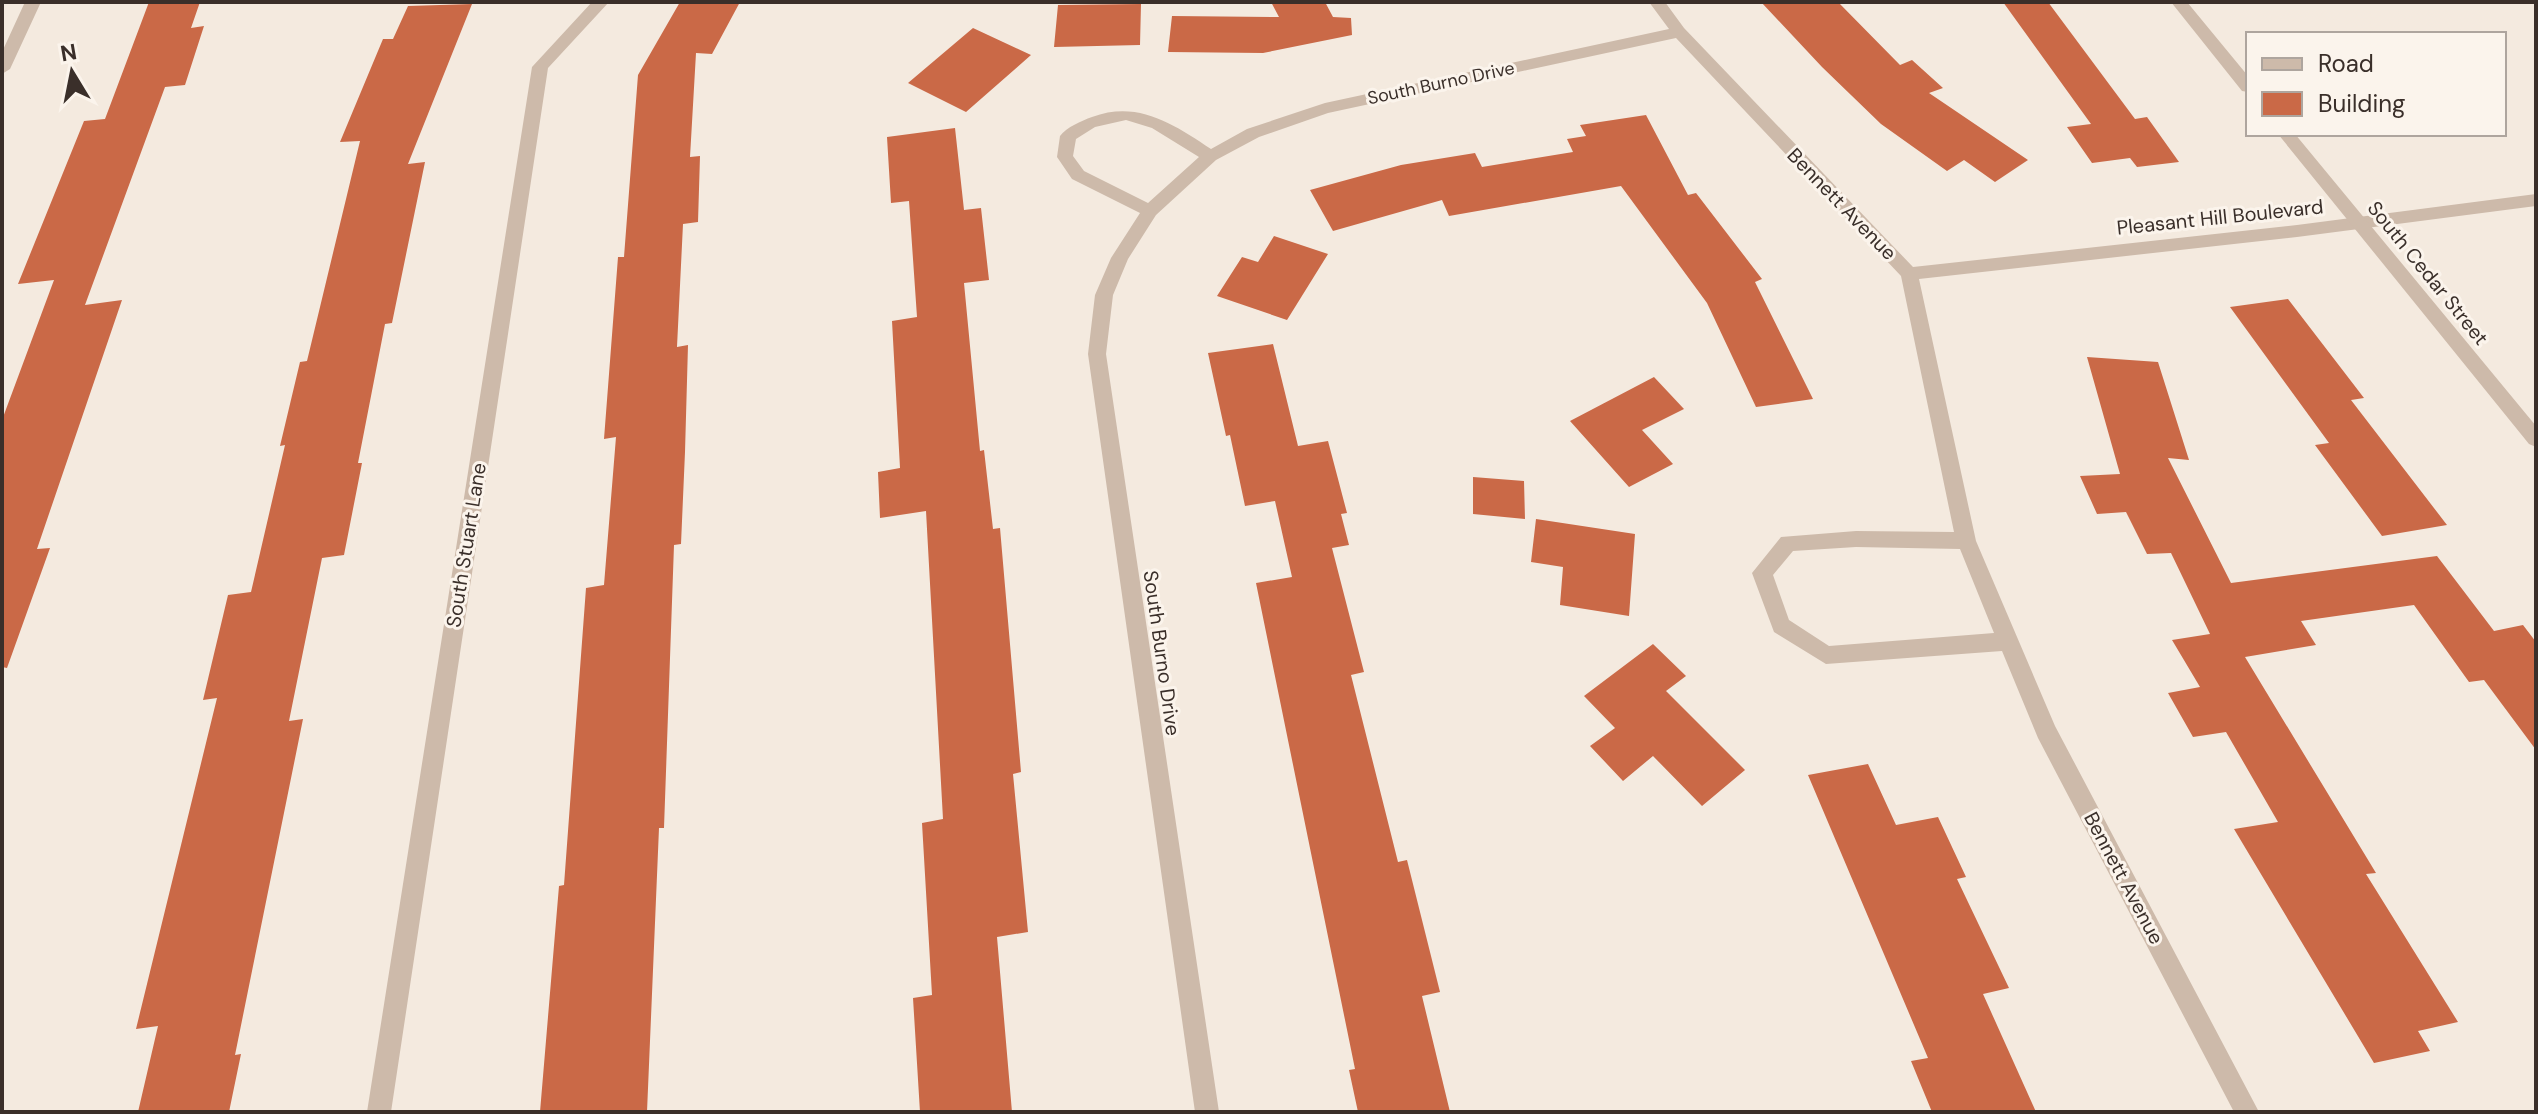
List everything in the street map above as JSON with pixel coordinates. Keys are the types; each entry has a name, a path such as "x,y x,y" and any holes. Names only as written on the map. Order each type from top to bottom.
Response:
{"street":[{"path":"2,69 33,2"},
{"name":"South Stuart Lane","path":"379,1112 540,67 601,2"},
{"name":"Bennett Avenue","path":"1657,2 1679,32 1909,274 1966,541 2046,731 2247,1112"},
{"path":"2179,2 2246,85"},
{"name":"South Burno Drive","path":"1207,1112 1097,354 1104,295 1120,258 1150,211 1210,156 1253,133 1325,108 1679,32"},
{"path":"1150,211 1078,175 1065,157 1068,136 1086,124 1111,115 1147,116 1210,156"},
{"name":"South Cedar Street","path":"2288,136 2536,439"},
{"name":"Pleasant Hill Boulevard","path":"1909,274 2536,200"},
{"path":"1966,541 1856,539 1788,543 1762,573 1781,626 1826,655 2008,641"}],"building":[{"path":"149,2 200,2 191,28 204,26 185,85 165,87 85,305 122,300 37,549 50,548 7,668 2,667 2,420 54,280 18,284 84,121 105,119"},
{"path":"680,2 740,2 712,54 696,53 690,157 700,156 698,222 683,224 677,347 688,345 685,452 681,544 674,545 664,828 659,828 647,1112 540,1112 559,886 564,885 586,588 604,585 616,437 604,439 618,257 624,257 638,75"},
{"path":"1271,2 1325,2 1333,17 1351,18 1352,35 1263,53 1168,52 1172,16 1279,17"},
{"path":"1761,2 1838,2 1900,65 1912,60 1943,88 1929,93 2028,160 1995,182 1964,160 1947,171 1881,124"},
{"path":"2003,2 2048,2 2135,119 2147,117 2179,162 2137,167 2130,158 2092,163 2067,127 2091,124"},
{"path":"472,4 408,164 425,162 392,323 385,324 344,555 322,558 289,721 303,719 235,1055 241,1054 229,1112 138,1112 158,1026 136,1029 217,698 203,700 228,595 251,592 285,445 280,446 300,362 307,361 360,141 340,142 383,39 393,39 408,6"},
{"path":"1141,4 1140,45 1054,47 1058,5"},
{"path":"973,28 1031,55 966,112 908,83"},
{"path":"1646,115 1688,195 1696,193 1762,279 1755,282 1813,399 1756,407 1707,303 1621,186 1449,216 1442,200 1333,231 1310,190 1401,165 1475,153 1482,167 1573,152 1567,139 1586,136 1580,125"},
{"path":"955,128 964,210 981,208 989,280 964,283 980,451 984,450 993,529 1000,528 1021,772 1013,774 1028,932 997,937 1012,1112 920,1112 913,998 932,995 922,823 943,819 926,511 880,518 878,472 900,468 892,321 917,317 909,201 891,203 887,137"},
{"path":"1274,236 1328,254 1287,320 1217,296 1242,257 1258,262"},
{"path":"2288,299 2364,398 2351,400 2447,525 2382,536 2315,445 2329,443 2230,307"},
{"path":"1273,344 1298,446 1328,441 1347,513 1341,514 1349,545 1332,548 1364,672 1351,675 1398,862 1407,860 1440,992 1422,996 1450,1112 1358,1112 1349,1070 1355,1069 1256,583 1292,577 1275,501 1245,506 1208,353"},
{"path":"2087,357 2158,362 2189,460 2168,458 2231,583 2437,556 2494,631 2523,625 2536,642 2536,750 2484,680 2469,682 2414,605 2301,621 2316,645 2245,657 2376,873 2366,874 2458,1022 2418,1031 2430,1051 2374,1063 2234,829 2278,822 2226,732 2193,737 2168,693 2200,687 2172,640 2210,634 2171,553 2147,554 2126,512 2097,514 2080,476 2120,474"},
{"path":"1654,377 1684,409 1642,430 1673,464 1629,487 1570,421"},
{"path":"1473,477 1524,481 1525,519 1473,514"},
{"path":"1536,519 1635,534 1629,616 1560,605 1563,567 1531,562"},
{"path":"1653,644 1686,676 1666,691 1745,770 1702,806 1653,756 1623,781 1590,746 1615,728 1584,696"},
{"path":"1868,764 1896,825 1938,817 1966,877 1957,879 2009,988 1983,994 2036,1112 1932,1112 1911,1061 1928,1058 1808,775"}]}
